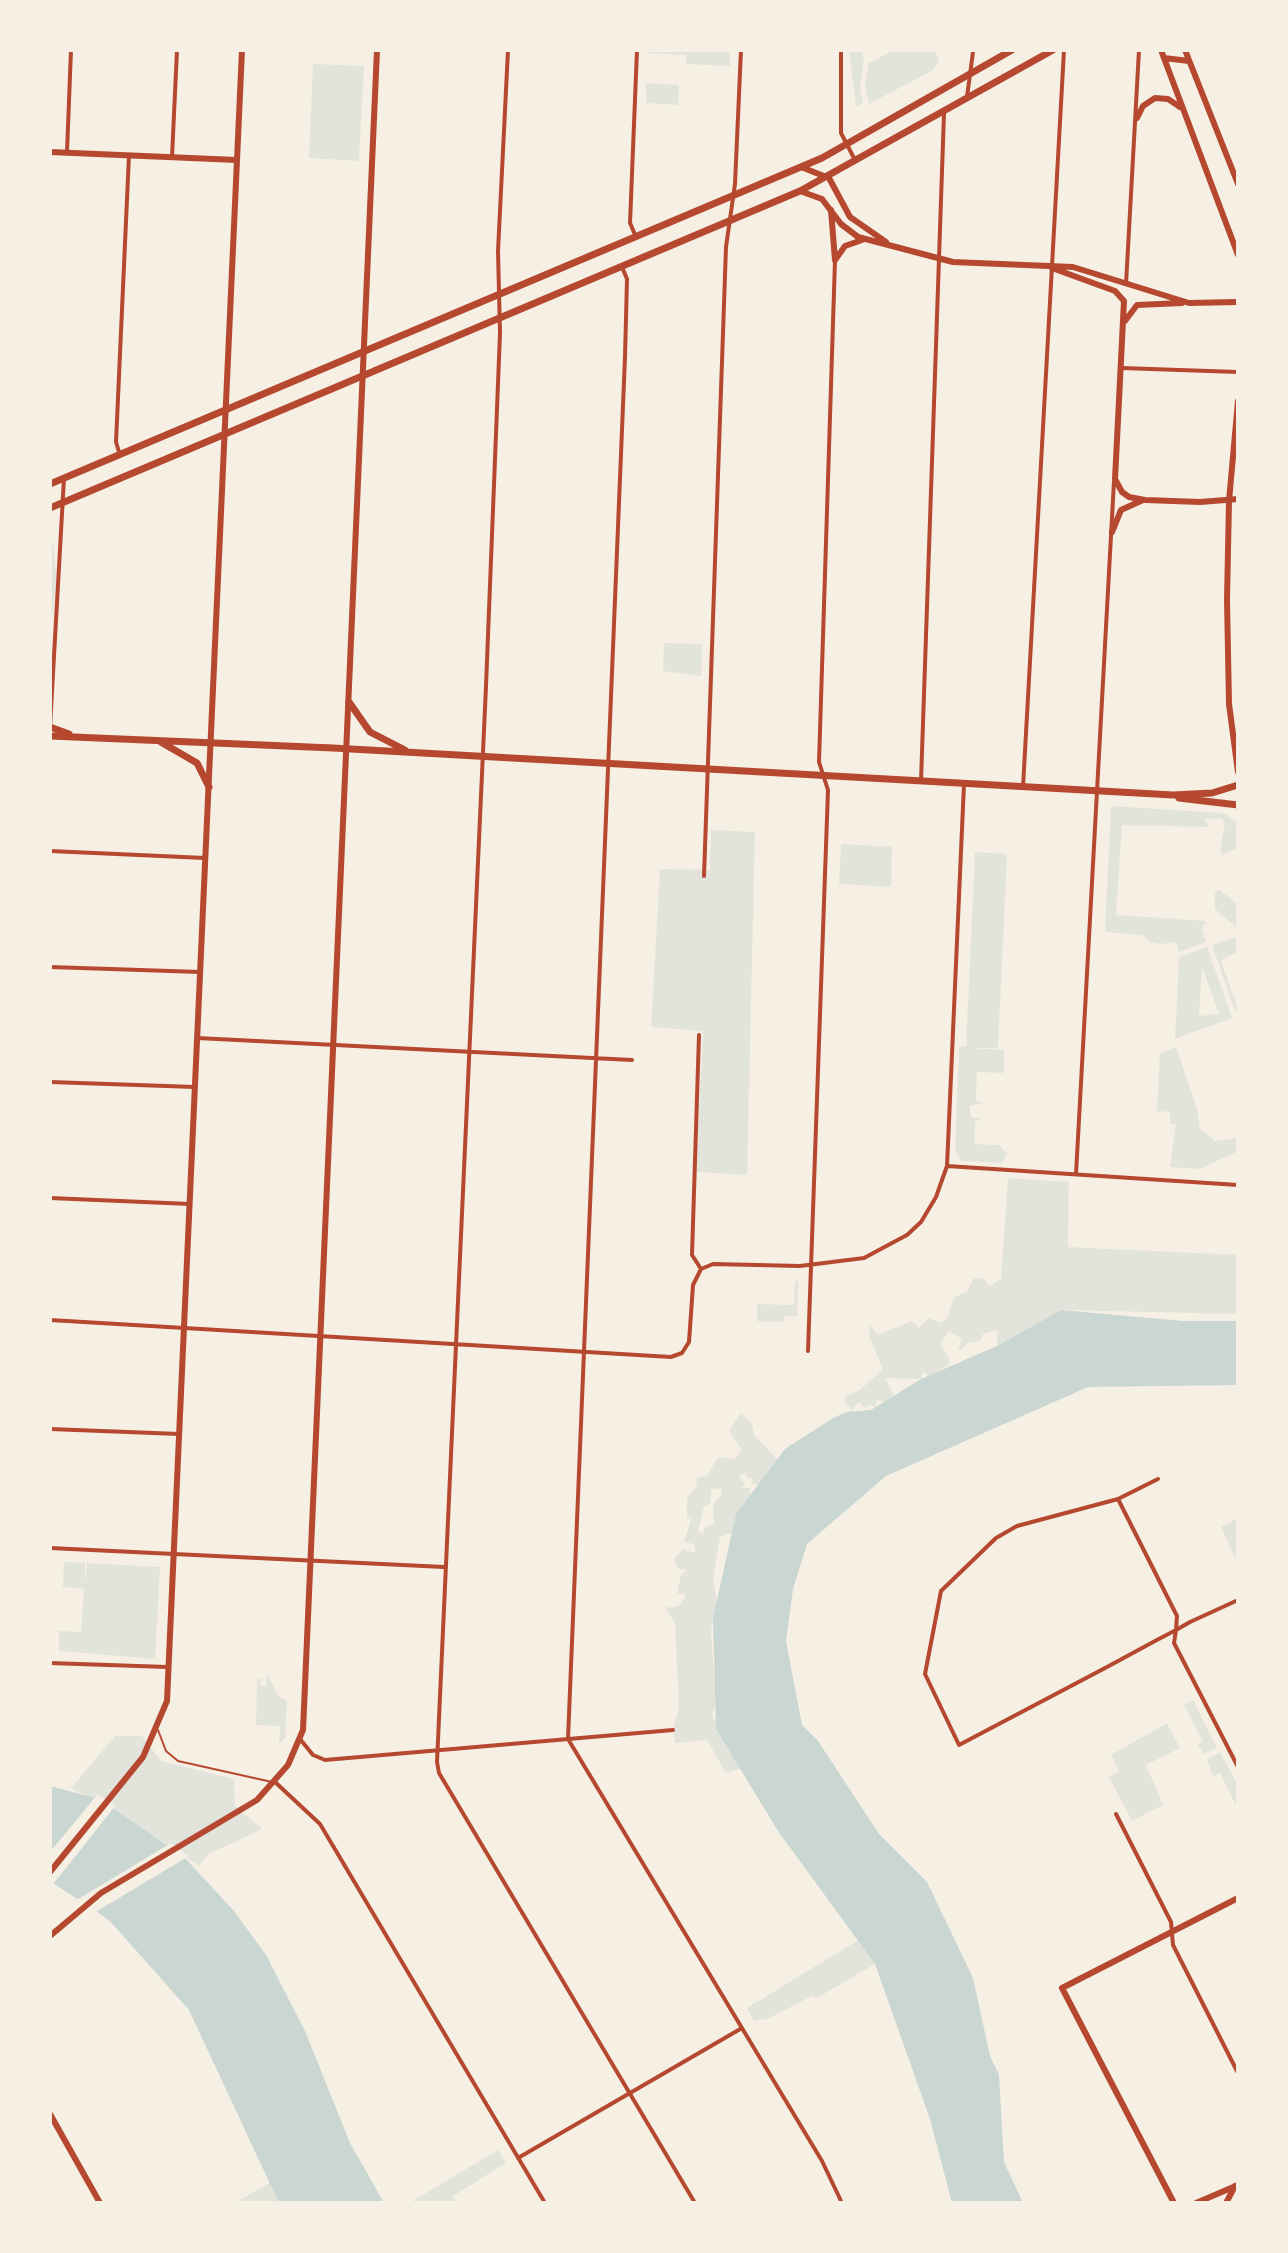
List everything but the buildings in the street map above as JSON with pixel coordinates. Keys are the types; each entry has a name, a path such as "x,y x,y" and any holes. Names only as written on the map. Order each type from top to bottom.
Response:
{"main road":[{"path":"50,1872 145,1754 158,1730 167,1701 242,50"},
{"path":"50,1936 101,1893 239,1812 275,1782 300,1739 305,1712 377,50"},
{"path":"50,484 801,167 846,145 1012,50"},
{"path":"50,508 829,178 1053,50"},
{"path":"1161,50 1238,255"},
{"path":"1185,50 1238,184"},
{"path":"1164,58 1189,61"},
{"path":"1137,118 1143,106 1155,98 1168,99 1182,109"},
{"path":"50,152 237,160"},
{"path":"801,167 829,178 850,217 890,244"},
{"path":"800,191 822,199 848,231 865,240 940,258 1052,268 1073,267 1189,303"},
{"path":"831,210 835,260"},
{"path":"1230,232 1238,240"},
{"path":"835,260 845,246 865,240"},
{"path":"1052,268 1109,289 1124,301 1115,479 1125,495 1145,500 1238,499"},
{"path":"1125,323 1137,305 1238,302"},
{"path":"1238,401 1229,501 1229,704 1238,772"},
{"path":"1112,532 1124,507 1145,500"},
{"path":"349,702 370,732 411,752"},
{"path":"50,727 71,734"},
{"path":"50,736 71,734 153,738 1173,795 1212,793 1238,785"},
{"path":"153,738 194,760 209,787"},
{"path":"1173,795 1190,801 1238,805"},
{"path":"1174,2203 1062,1988 1238,1898"},
{"path":"50,2114 100,2203"},
{"path":"1196,2203 1236,2186"},
{"path":"1226,2203 1236,2186"}],"street":[{"path":"67,152 71,50"},
{"path":"172,157 177,50"},
{"path":"508,50 483,757 437,1751 439,1773 695,2203"},
{"path":"636,237 630,223 637,50"},
{"path":"704,876 729,221 741,50"},
{"path":"841,50 839,112 846,145 856,163"},
{"path":"1023,787 1064,50"},
{"path":"1126,284 1139,50"},
{"path":"972,51 987,64"},
{"path":"967,99 972,51"},
{"path":"921,781 944,113"},
{"path":"120,455 116,442 129,155"},
{"path":"808,1351 828,790 819,762 835,260"},
{"path":"621,267 627,279 625,357 568,1739 829,2174 842,2203"},
{"path":"1121,368 1238,372"},
{"path":"50,727 60,504 64,478"},
{"path":"1076,1174 1115,479"},
{"path":"50,1320 671,1357 682,1353 689,1342 693,1285 701,1269 713,1264 813,1264 864,1258 907,1235 921,1222 936,1197 947,1166 964,784"},
{"path":"50,851 205,858"},
{"path":"50,967 200,972"},
{"path":"699,1035 692,1255 701,1269"},
{"path":"197,1038 632,1060"},
{"path":"50,1082 195,1087"},
{"path":"947,1166 1238,1185"},
{"path":"50,1198 190,1204"},
{"path":"50,1429 179,1434"},
{"path":"1158,1479 1118,1499 1010,1529 996,1538 941,1591 925,1674 959,1745 1238,1600"},
{"path":"1118,1499 1177,1616 1174,1643 1238,1767"},
{"path":"50,1548 444,1567"},
{"path":"50,1663 170,1667"},
{"path":"300,1739 313,1755 325,1760 673,1730"},
{"path":"275,1782 320,1824 545,2203"},
{"path":"1116,1814 1171,1922 1173,1945 1238,2073"},
{"path":"518,2158 742,2028"}],"lane":[{"path":"158,1730 166,1751 178,1761 275,1782"}],"shaded area":[{"path":"647,50 730,50 730,66 686,64 686,55 647,53"},
{"path":"849,50 862,50 864,60 860,88 863,103 856,106"},
{"path":"894,50 934,50 939,61 933,70 869,104 865,86 869,63"},
{"path":"313,64 364,66 359,161 309,158"},
{"path":"646,83 679,85 678,105 646,103"},
{"path":"50,523 57,577 50,639"},
{"path":"664,643 702,644 701,676 663,671"},
{"path":"1111,806 1223,813 1238,822 1238,848 1223,855 1220,850 1225,824 1222,818 1205,819 1209,827 1122,825 1116,915 1206,921 1202,929 1206,942 1179,952 1176,942 1161,944 1150,942 1143,935 1105,932"},
{"path":"711,830 755,832 747,1175 696,1172 703,1031 651,1027 660,869 710,870"},
{"path":"841,844 892,847 891,887 839,884"},
{"path":"975,852 1007,854 998,1048 970,1048 1004,1050 1004,1073 977,1072 976,1100 983,1103 970,1106 972,1118 982,1118 975,1122 975,1144 999,1145 1007,1154 1002,1163 962,1161 955,1150 959,1047 966,1046"},
{"path":"1220,890 1238,905 1238,929 1215,909 1215,892"},
{"path":"1238,936 1238,951 1221,961 1238,1009 1238,1019 1212,945"},
{"path":"1207,947 1232,1018 1175,1039 1179,957","holes":["1202,967 1219,1014 1199,1016"]},
{"path":"1176,1047 1197,1109 1200,1129 1215,1141 1238,1138 1238,1151 1200,1169 1170,1167 1176,1124 1170,1124 1170,1112 1157,1111 1160,1053"},
{"path":"1008,1178 1069,1182 1068,1247 1238,1255 1238,1314 1061,1310 997,1346 997,1330 983,1334 980,1341 968,1343 961,1350 958,1349 962,1339 949,1331 940,1344 949,1358 949,1365 929,1376 923,1371 921,1379 885,1378 894,1395 886,1402 877,1400 875,1408 870,1404 864,1408 859,1402 852,1410 845,1403 845,1397 861,1389 883,1369 870,1338 869,1324 878,1335 912,1321 919,1328 928,1318 941,1323 947,1318 954,1297 967,1292 973,1279 983,1278 990,1286 1001,1279"},
{"path":"795,1281 798,1281 797,1316 784,1316 783,1322 757,1321 757,1304 794,1305"},
{"path":"1061,1310 1183,1321 1238,1321 1238,1385 1088,1387 886,1476 807,1544 793,1589 786,1641 802,1725 818,1741 879,1834 927,1882 973,1978 990,2056 999,2075 1004,2162 1023,2203 952,2203 930,2119 875,1964 778,1831 716,1729 713,1618 736,1514 785,1449 833,1418 847,1412 871,1410 921,1379 997,1346"},
{"path":"741,1413 752,1424 754,1435 778,1460 760,1485 751,1484 753,1478 748,1478 745,1473 739,1477 745,1485 742,1488 750,1488 751,1496 736,1514 732,1533 720,1537 713,1579 717,1600 711,1632 716,1703 712,1715 740,1769 726,1773 707,1740 675,1743 673,1730 679,1708 675,1623 665,1608 678,1606 685,1598 685,1594 677,1593 681,1575 687,1570 678,1569 674,1558 683,1549 696,1553 694,1544 684,1542 691,1520 690,1516 687,1520 687,1497 696,1487 697,1478 707,1476 718,1457 735,1459 742,1450 729,1431","holes":["712,1485 713,1490 721,1488 722,1493 713,1505 714,1525 706,1526 702,1534 698,1531 704,1507 710,1503"]},
{"path":"1238,1518 1238,1564 1221,1527"},
{"path":"64,1562 85,1563 85,1582 87,1563 160,1567 155,1659 59,1651 59,1631 81,1632 84,1589 63,1587"},
{"path":"267,1674 279,1697 287,1701 285,1738 279,1744 280,1726 256,1725 257,1679 261,1679 261,1686 266,1686"},
{"path":"1193,1700 1217,1748 1204,1754 1198,1745 1203,1742 1184,1705"},
{"path":"1167,1723 1180,1748 1146,1765 1163,1805 1132,1821 1109,1777 1119,1771 1111,1755"},
{"path":"115,1736 142,1736 161,1761 234,1779 235,1806 262,1829 207,1855 199,1866 118,1813 71,1788"},
{"path":"1220,1752 1238,1785 1238,1809 1220,1773 1213,1776 1207,1760"},
{"path":"50,1786 95,1798 113,1808 185,1858 234,1911 266,1955 305,2031 350,2143 384,2203 279,2203 189,2010 109,1920 50,1881"},
{"path":"860,1939 875,1964 817,1998 812,1996 767,2019 754,2021 747,2008"},
{"path":"498,2150 506,2163 453,2196 457,2203 409,2203"},
{"path":"270,2183 279,2203 234,2203"}],"pier":[{"path":"97,1795 116,1805 51,1887 50,1852"},
{"path":"171,1843 189,1856 94,1913 75,1901"}]}
